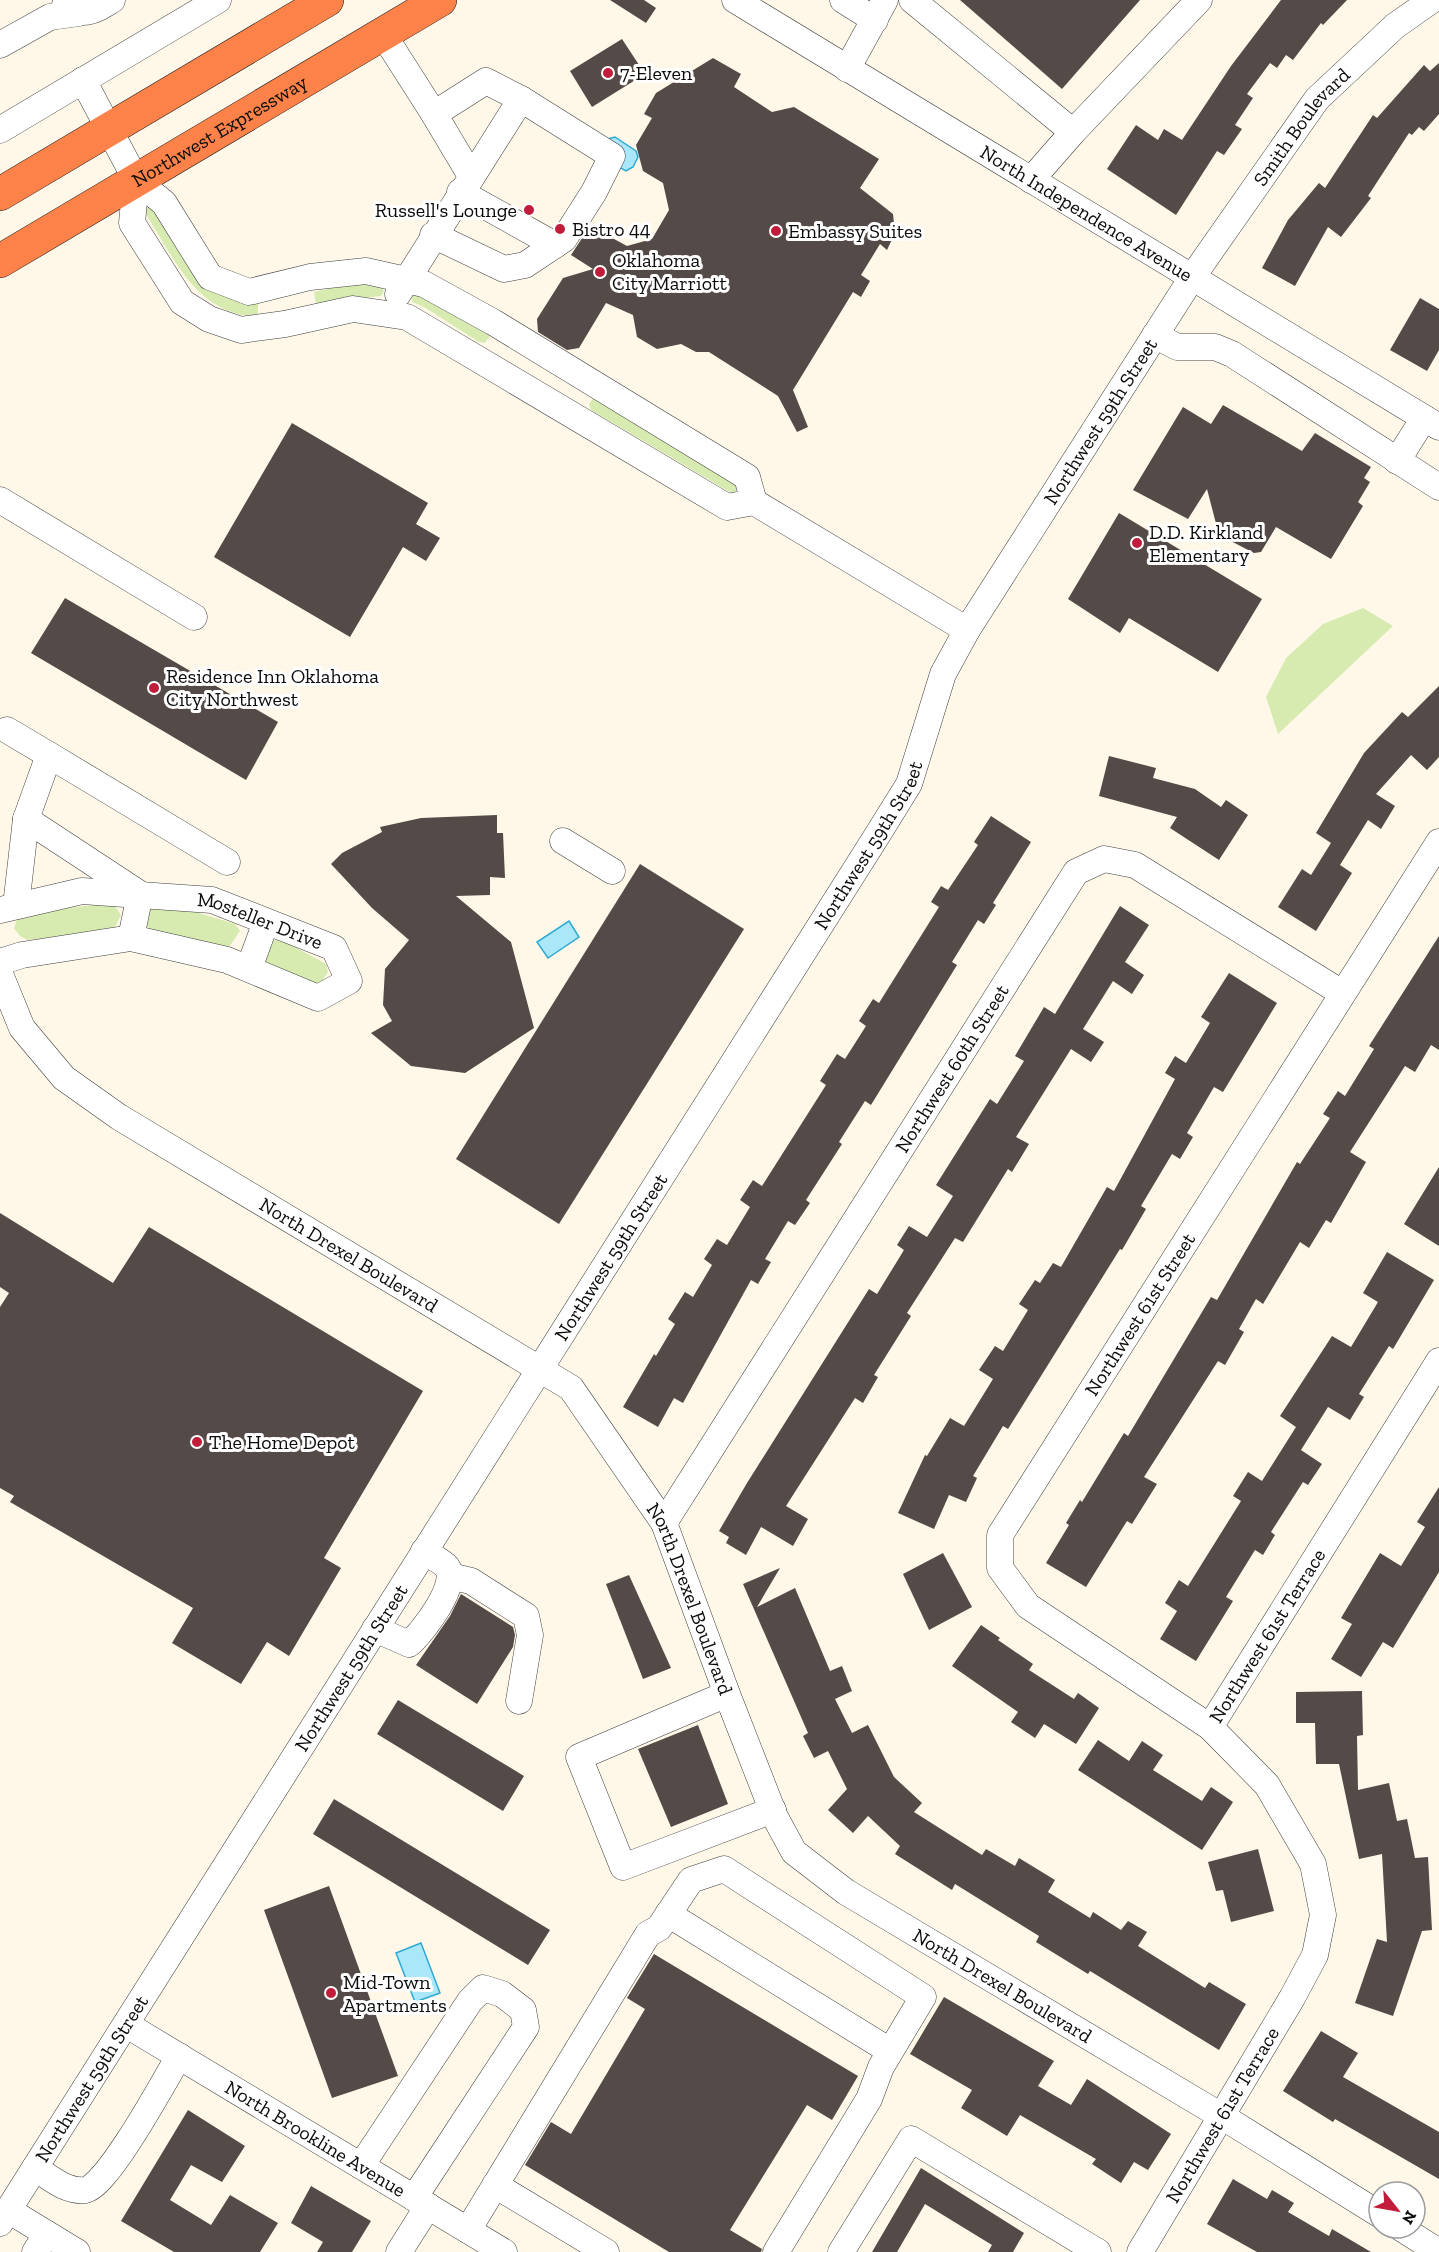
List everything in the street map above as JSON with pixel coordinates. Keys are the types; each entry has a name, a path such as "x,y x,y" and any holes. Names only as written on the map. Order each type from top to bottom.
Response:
{"highway":[{"path":"0,194 327,0"},
{"name":"Northwest Expressway","path":"0,261 440,0"}],"street":[{"path":"57,0 79,13"},
{"path":"0,45 50,17 92,11 112,0"},
{"path":"0,129 218,0"},
{"name":"North Independence Avenue","path":"735,0 1432,422"},
{"path":"843,0 880,10 847,69"},
{"path":"912,0 1073,132"},
{"path":"1031,180 1073,132 1199,0"},
{"name":"Smith Boulevard","path":"1192,276 1317,99 1395,26 1432,0"},
{"path":"383,34 434,114 466,184 555,245"},
{"path":"83,80 136,180 164,203 210,277 249,292 310,277 366,271 424,284 492,322 747,477 754,502"},
{"path":"433,235 504,270 525,265 564,239 594,192 612,156 521,99 486,81 434,114"},
{"path":"388,313 433,235 521,99"},
{"path":"136,180 132,223 182,302 209,319 241,330 285,324 353,309 407,317 727,507 754,502 967,630"},
{"name":"Northwest 59th Street","path":"4,2216 909,784 943,674 967,630 1192,276"},
{"path":"280,284 285,324"},
{"path":"1155,334 1177,347 1215,347 1232,354 1439,487"},
{"path":"1397,461 1432,422"},
{"path":"0,500 194,618"},
{"path":"8,730 227,862"},
{"path":"8,908 26,819 49,755"},
{"path":"26,819 140,894 131,938"},
{"path":"563,841 612,871"},
{"name":"Northwest 61st Street","path":"1210,1727 1028,1606 1000,1568 1000,1535 1439,842"},
{"name":"Northwest 60th Street","path":"664,1523 1076,872 1104,859 1136,865 1342,993"},
{"name":"Mosteller Drive","path":"0,962 22,955 131,938 249,968 318,998 349,981 334,948 212,900 82,891 8,908"},
{"path":"249,968 266,922"},
{"name":"North Drexel Boulevard","path":"0,974 22,1028 64,1078 119,1117 572,1388 664,1523 727,1694 773,1810 794,1852 846,1892 1223,2117 1367,2207"},
{"name":"Northwest 61st Terrace","path":"1140,2252 1223,2117 1315,1955 1323,1915 1313,1864 1267,1785 1210,1727 1439,1361"},
{"path":"375,1629 409,1644 420,1635 448,1589 450,1576 447,1568 424,1551"},
{"path":"450,1576 471,1581 526,1616 530,1635 519,1701"},
{"path":"727,1694 579,1757 623,1867 773,1810"},
{"path":"469,2239 495,2185 648,1934 658,1928 692,1880 724,1869 923,1997 890,2051 870,2099 776,2252"},
{"path":"668,1914 890,2051"},
{"path":"361,2166 470,2001 483,1988 502,1994 523,2010 526,2027 421,2202 399,2252"},
{"name":"North Brookline Avenue","path":"126,2025 421,2202 469,2239 504,2252"},
{"path":"35,2168 63,2186 85,2190 98,2183 112,2166 179,2056"},
{"path":"841,2252 911,2139 1098,2252"},
{"path":"495,2185 606,2252"},
{"path":"4,2216 41,2243 77,2252"},
{"path":"1420,2240 1439,2252"}],"green space":[{"path":"150,196 238,301 258,304 258,317 236,314 218,306 202,295 189,281 144,211"},
{"path":"378,283 384,291 381,296 316,304 314,292 350,284"},
{"path":"417,293 487,330 490,336 485,343 479,342 424,307 412,302 412,296"},
{"path":"594,397 734,481 739,487 734,493 728,491 591,410 589,404"},
{"path":"1363,608 1393,626 1278,734 1266,697 1286,658 1323,624"},
{"path":"163,902 235,924 240,931 229,947 218,947 150,931 144,920 146,910"},
{"path":"103,904 115,906 121,915 114,929 28,940 20,936 14,928 17,919 25,913"},
{"path":"275,940 284,941 326,964 328,972 322,981 314,985 264,963 266,945"}],"water":[{"path":"615,137 636,151 638,157 633,167 626,171 603,158 607,139"},
{"path":"569,921 579,937 548,958 537,942"},
{"path":"421,1943 440,1993 415,2002 396,1953"}],"building":[{"path":"610,0 644,0 656,8 646,23"},
{"path":"960,0 1140,0 1062,89"},
{"path":"1281,0 1347,0 1323,25 1321,23 1293,60 1286,55 1277,68 1270,63 1247,94 1253,98 1235,125 1242,129 1224,155 1217,151 1176,215 1107,169 1136,125 1158,140 1164,129 1182,140 1231,66"},
{"name":"7-Eleven","path":"622,39 645,74 592,107 570,71"},
{"name":"Embassy Suites","path":"713,58 741,74 734,87 772,112 794,107 879,159 860,188 893,214 895,233 887,250 880,244 861,275 870,281 861,297 853,292 793,390 808,427 797,432 778,396 709,352 696,352 681,344 657,349 637,337 633,315 606,303 579,348 567,350 538,332 537,319 563,278 593,269 571,255 590,226 627,246 652,239 669,210 663,183 643,171 636,145 652,118 644,114 656,93"},
{"path":"1439,63 1439,114 1424,131 1419,127 1412,135 1409,133 1368,196 1371,198 1341,237 1328,227 1295,286 1262,268 1288,220 1319,183 1325,188 1373,115 1377,118 1424,65 1430,71"},
{"path":"1420,298 1439,309 1439,350 1427,371 1390,350"},
{"path":"1223,405 1302,451 1315,433 1371,467 1364,478 1370,482 1358,502 1363,506 1331,559 1276,527 1261,552 1254,553 1219,535 1207,489 1188,519 1133,490 1183,407 1211,424"},
{"path":"292,423 428,503 416,524 440,538 426,561 403,547 350,637 214,557"},
{"path":"1119,513 1262,599 1218,672 1129,618 1120,633 1068,599"},
{"name":"Residence Inn Oklahoma City Northwest","path":"65,598 278,722 246,780 31,653"},
{"path":"1439,686 1439,757 1427,770 1411,755 1376,794 1395,806 1381,829 1368,820 1340,865 1352,873 1316,931 1278,907 1302,869 1311,875 1331,843 1316,833 1364,753 1402,712 1408,717"},
{"path":"1109,756 1156,768 1153,778 1195,789 1221,807 1226,800 1248,815 1219,860 1170,828 1177,817 1099,796"},
{"path":"497,815 497,833 503,833 505,878 490,877 490,895 456,896 511,942 534,1028 465,1073 411,1066 371,1033 392,1021 383,1005 385,969 409,940 372,908 331,864 342,853 382,832 380,827 421,818"},
{"path":"991,816 1031,842 993,903 996,905 984,924 978,920 952,962 957,965 871,1105 865,1101 839,1142 842,1144 806,1200 810,1203 795,1225 788,1221 765,1259 771,1262 758,1284 751,1280 683,1403 674,1398 658,1427 623,1407 654,1354 656,1356 675,1324 668,1319 685,1292 693,1297 712,1265 704,1259 717,1239 727,1245 750,1207 740,1200 753,1180 762,1186 826,1085 820,1081 837,1054 845,1059 866,1026 859,1021 873,999 879,1003 939,907 931,902 941,886 948,890 978,845 974,842"},
{"path":"640,864 744,929 559,1224 456,1159"},
{"path":"1120,906 1149,925 1125,962 1144,975 1132,994 1113,981 1083,1029 1104,1042 1091,1062 1071,1049 1016,1137 1029,1144 1012,1172 1008,1169 963,1242 955,1238 907,1313 911,1316 874,1375 878,1377 863,1403 855,1398 786,1506 808,1519 793,1546 761,1527 746,1555 726,1543 729,1537 719,1531 869,1289 877,1294 904,1250 897,1245 909,1226 927,1237 953,1196 936,1185 990,1099 997,1104 1024,1061 1015,1056 1044,1007 1055,1014"},
{"path":"1439,936 1439,1050 1431,1045 1415,1072 1405,1066 1350,1152 1366,1162 1331,1223 1326,1220 1309,1248 1300,1242 1263,1304 1256,1299 1239,1329 1244,1332 1225,1365 1218,1361 1144,1477 1157,1484 1132,1524 1127,1521 1086,1587 1046,1563 1069,1525 1066,1523 1080,1500 1082,1502 1124,1433 1128,1436 1211,1297 1217,1300 1297,1162 1300,1164 1330,1118 1323,1114 1338,1091 1345,1096 1374,1049 1369,1046"},
{"path":"1229,973 1277,1003 1223,1092 1214,1087 1187,1133 1193,1137 1180,1159 1172,1154 1141,1206 1146,1209 1122,1250 1120,1249 1008,1429 1003,1426 973,1476 977,1478 966,1502 949,1495 934,1529 898,1513 925,1455 927,1456 950,1418 964,1426 993,1379 979,1370 995,1346 1003,1351 1028,1310 1019,1304 1035,1280 1040,1283 1053,1263 1061,1267 1107,1187 1114,1191 1175,1079 1165,1073 1175,1056 1186,1063 1210,1023 1201,1017"},
{"path":"1439,1167 1439,1246 1404,1224"},
{"name":"The Home Depot","path":"0,1213 113,1283 149,1227 423,1391 324,1558 341,1568 289,1656 267,1642 241,1684 172,1643 193,1608 10,1502 14,1496 0,1488 0,1307 9,1293 0,1287"},
{"path":"1387,1252 1434,1280 1393,1349 1389,1346 1359,1394 1364,1397 1350,1420 1328,1407 1301,1450 1322,1464 1308,1485 1303,1482 1271,1532 1275,1535 1263,1555 1255,1550 1226,1597 1233,1601 1196,1661 1160,1639 1177,1611 1165,1603 1179,1580 1188,1586 1241,1501 1233,1496 1248,1472 1262,1481 1296,1427 1280,1416 1332,1336 1351,1347 1378,1302 1363,1293"},
{"path":"1439,1487 1439,1572 1393,1648 1383,1642 1361,1677 1331,1659 1352,1624 1341,1618 1380,1553 1401,1566 1425,1527 1417,1522"},
{"path":"943,1553 972,1607 929,1630 903,1574"},
{"path":"780,1568 757,1607 795,1588 830,1671 842,1666 852,1691 835,1699 852,1733 868,1725 894,1777 922,1803 914,1812 982,1855 986,1849 1015,1866 1019,1858 1055,1880 1048,1892 1090,1918 1093,1912 1121,1930 1128,1921 1147,1932 1138,1946 1205,1988 1209,1982 1246,2004 1219,2050 1090,1971 1088,1974 1036,1942 1039,1936 955,1884 952,1890 895,1854 900,1846 868,1816 853,1833 828,1810 847,1789 828,1751 814,1758 803,1736 808,1733 743,1584"},
{"path":"629,1575 671,1668 643,1679 606,1584"},
{"path":"461,1594 513,1627 515,1635 513,1647 477,1704 416,1665 450,1616"},
{"path":"981,1625 1000,1638 998,1640 1033,1664 1029,1670 1074,1699 1078,1693 1099,1708 1076,1744 1044,1724 1035,1738 1011,1722 1018,1712 952,1666"},
{"path":"1362,1691 1363,1735 1357,1736 1358,1790 1389,1783 1397,1821 1407,1819 1415,1858 1428,1857 1432,1930 1422,1931 1393,2016 1355,2003 1377,1939 1387,1942 1382,1854 1359,1859 1339,1764 1316,1764 1315,1723 1296,1723 1296,1692"},
{"path":"398,1700 524,1776 503,1811 377,1734"},
{"path":"698,1725 728,1804 671,1827 638,1749"},
{"path":"1098,1740 1129,1761 1142,1741 1163,1755 1153,1770 1202,1801 1211,1787 1233,1802 1202,1850 1078,1770"},
{"path":"334,1799 550,1930 528,1965 313,1834"},
{"path":"1258,1849 1274,1911 1231,1922 1223,1890 1216,1891 1208,1862"},
{"name":"Mid-Town Apartments","path":"329,1886 398,2076 332,2098 264,1910"},
{"path":"654,1954 858,2076 832,2120 807,2105 730,2230 762,2249 761,2252 669,2252 525,2165 551,2122 571,2134 645,2009 627,1998"},
{"path":"944,1997 1054,2061 1038,2086 1071,2105 1087,2079 1171,2134 1148,2170 1134,2162 1121,2183 1092,2164 1096,2159 1020,2115 1007,2136 961,2108 972,2090 910,2054"},
{"path":"1321,2031 1358,2053 1343,2077 1439,2132 1439,2179 1335,2119 1333,2122 1283,2091"},
{"path":"188,2110 245,2146 222,2182 191,2165 170,2200 211,2225 230,2195 278,2223 260,2252 174,2252 121,2221"},
{"path":"921,2168 1024,2233 1013,2252 988,2252 992,2245 925,2204 897,2252 872,2252"},
{"path":"1233,2179 1267,2199 1272,2190 1294,2203 1288,2212 1329,2236 1332,2229 1371,2252 1257,2252 1207,2224"},
{"path":"311,2186 371,2221 352,2252 317,2252 323,2242 291,2223"}],"place":[{"name":"7-Eleven","path":"608,73"},
{"name":"Russell's Lounge","path":"529,210"},
{"name":"Bistro 44","path":"560,229"},
{"name":"Embassy Suites","path":"776,231"},
{"name":"Oklahoma City Marriott","path":"600,272"},
{"name":"D.D. Kirkland Elementary","path":"1137,543"},
{"name":"Residence Inn Oklahoma City Northwest","path":"154,688"},
{"name":"The Home Depot","path":"197,1442"},
{"name":"Mid-Town Apartments","path":"331,1993"}]}
